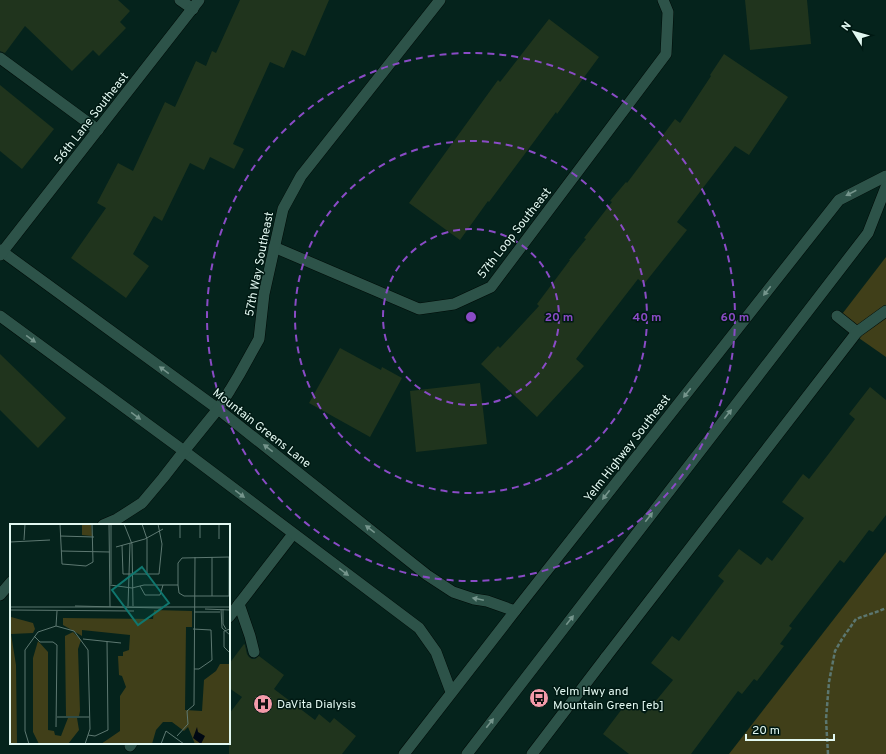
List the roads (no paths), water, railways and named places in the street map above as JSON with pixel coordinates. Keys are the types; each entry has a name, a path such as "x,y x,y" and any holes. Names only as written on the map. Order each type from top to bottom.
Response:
{"street":[{"path":"180,0 196,4"},
{"name":"57th Way Southeast","path":"105,524 117,519 142,502 218,409 239,375 258,339 264,294 282,209 301,176 440,0"},
{"name":"57th Loop Southeast","path":"274,247 419,309 454,304 491,287 666,54 668,12 663,0"},
{"name":"56th Lane Southeast","path":"1,252 196,4"},
{"path":"0,58 98,130"},
{"name":"Yelm Highway Southeast","path":"404,754 451,692 839,200 886,176"},
{"path":"467,754 868,233 886,187"},
{"name":"Mountain Greens Lane","path":"1,252 218,409 427,575 453,592 474,599 487,601 515,611"},
{"path":"532,754 857,332 886,311"},
{"path":"0,316 419,628 436,652 451,692"},
{"path":"837,316 857,332"},
{"path":"230,616 293,534"},
{"path":"0,595 10,583"},
{"path":"239,604 254,652"}],"place":[{"name":"Yelm Hwy and Mountain Green [eb]","path":"539,698"},
{"name":"DaVita Dialysis","path":"263,704"}]}
